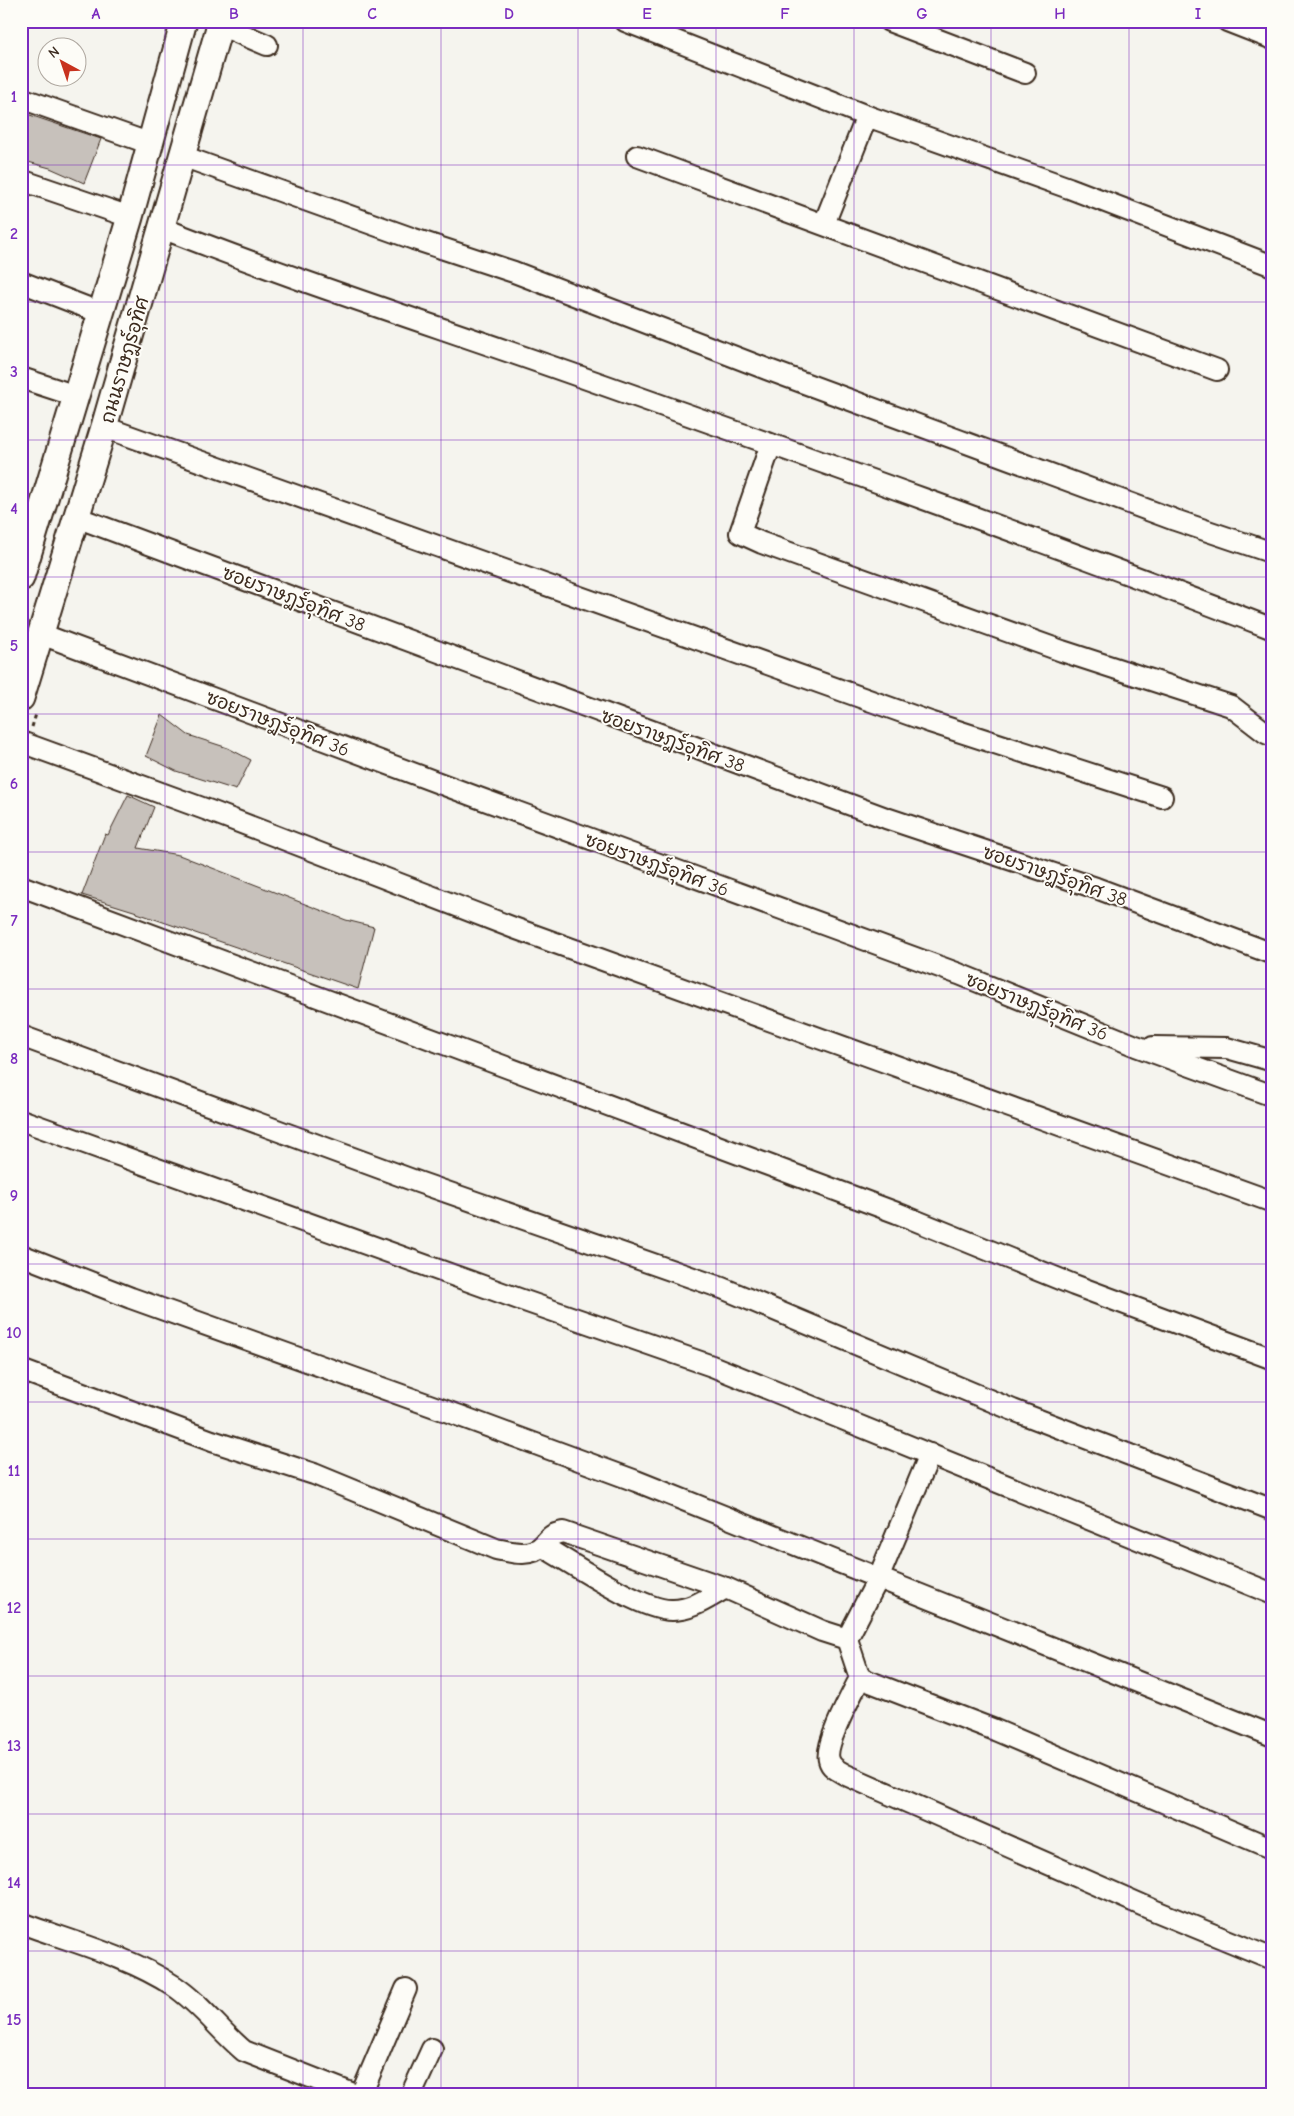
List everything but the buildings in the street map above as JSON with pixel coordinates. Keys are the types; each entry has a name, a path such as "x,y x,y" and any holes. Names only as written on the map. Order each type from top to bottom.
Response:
{"main road":[{"name":"ถนนราษฎร์อุทิศ","path":"21,578 130,217 184,21"},
{"name":"ถนนราษฎร์อุทิศ","path":"21,698 104,427 221,23"}],"street":[{"path":"625,21 867,116 1069,188 1273,266"},
{"path":"889,21 1025,72"},
{"path":"1228,21 1273,39"},
{"path":"221,23 267,45"},
{"path":"21,98 151,144"},
{"path":"824,224 867,116"},
{"path":"182,156 414,239 514,272 769,370 1175,520 1273,553"},
{"path":"637,156 1218,370"},
{"path":"21,180 130,217"},
{"path":"162,228 318,287 771,444 1146,580 1273,629"},
{"path":"21,282 101,313"},
{"path":"21,378 76,396"},
{"path":"104,427 930,722 1162,797"},
{"path":"771,444 740,533 762,543 1062,650 1231,706 1266,733 1273,736"},
{"name":"ซอยราษฎร์อุทิศ 38","path":"76,518 886,818 1096,888 1273,954"},
{"name":"ซอยราษฎร์อุทิศ 36","path":"41,634 470,795 959,974 1136,1046 1273,1096"},
{"path":"21,742 213,812 523,931 1273,1202"},
{"path":"21,886 852,1196 1074,1285 1273,1359"},
{"path":"21,1036 418,1182 722,1288 1014,1410 1273,1510"},
{"path":"1136,1046 1227,1048 1273,1060"},
{"path":"21,1120 510,1296 712,1366 1273,1594"},
{"path":"21,1255 131,1298 627,1478 1273,1736"},
{"path":"21,1370 203,1438 314,1474 496,1549 518,1554 532,1552 542,1546 550,1535 563,1532 726,1588 822,1631 847,1639"},
{"path":"930,1454 878,1579 847,1639 860,1678 829,1746 828,1758 832,1767 846,1775 1151,1909 1273,1959"},
{"path":"542,1546 620,1592 658,1608 672,1610 690,1608 726,1588"},
{"path":"860,1678 995,1730 1273,1849"},
{"path":"21,1923 137,1965 174,1986 204,2011 230,2040 244,2051 356,2095"},
{"path":"361,2095 406,1989"},
{"path":"411,2095 432,2049"}]}
